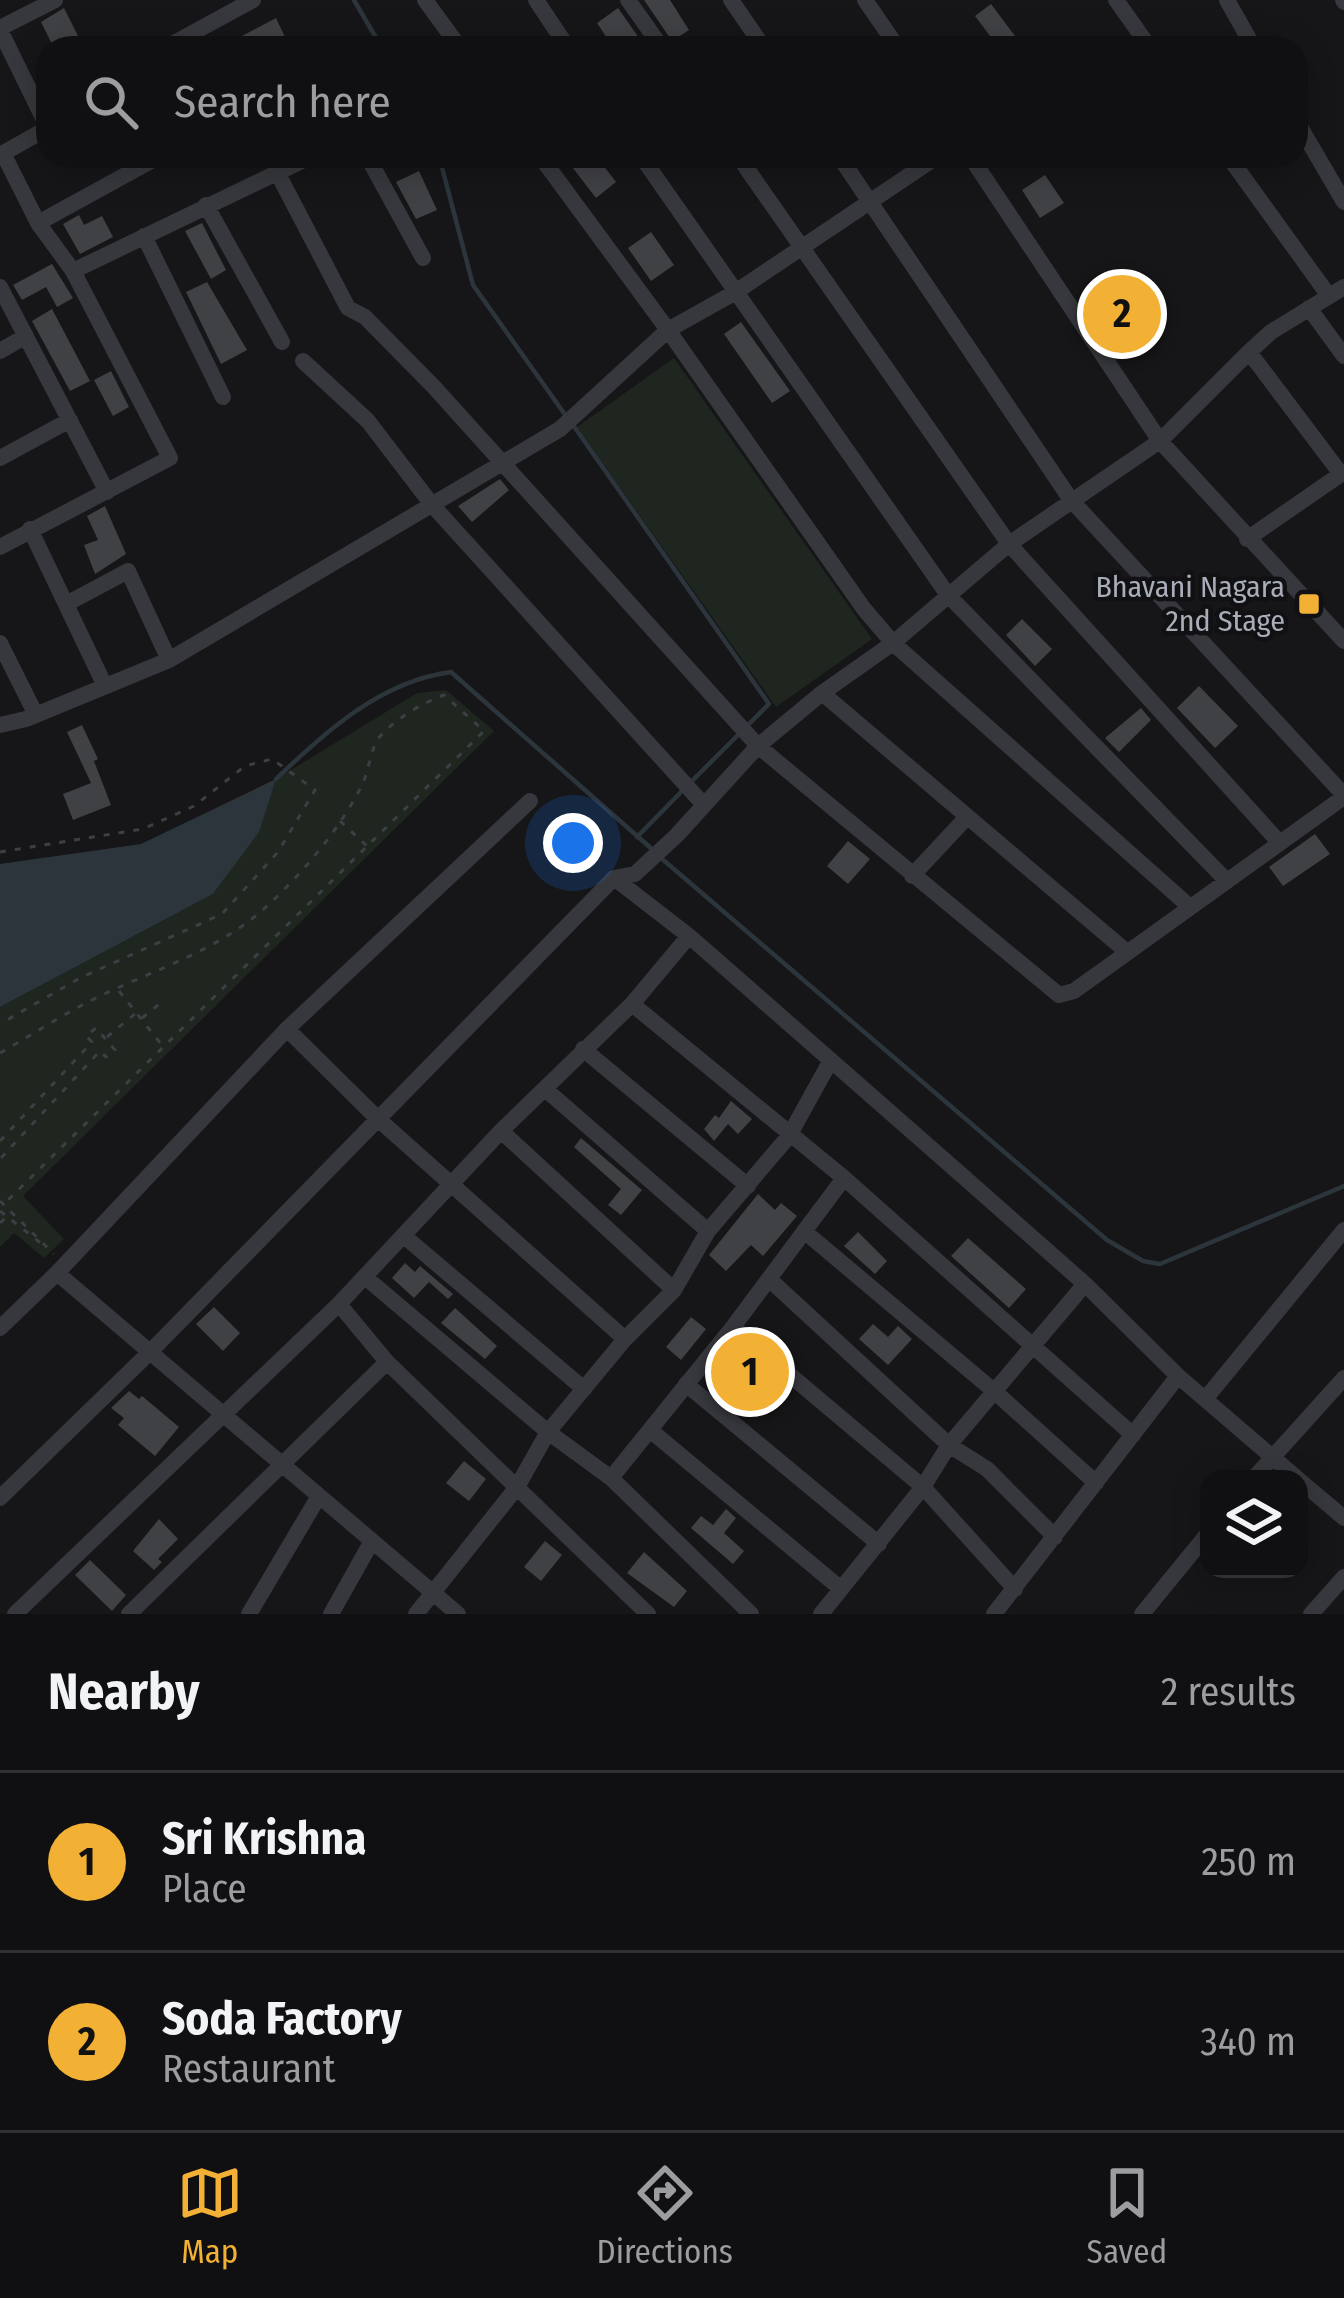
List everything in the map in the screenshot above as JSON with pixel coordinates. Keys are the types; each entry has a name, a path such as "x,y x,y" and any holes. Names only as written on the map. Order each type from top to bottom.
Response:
{"street":[{"path":"36,103 0,29 55,0"},
{"path":"187,36 253,0"},
{"path":"425,0 451,36"},
{"path":"536,0 560,36"},
{"path":"628,0 654,36"},
{"path":"731,0 756,36"},
{"path":"865,0 890,36"},
{"path":"1116,0 1142,36"},
{"path":"1226,0 1247,36"},
{"path":"0,547 170,458 73,271 38,223 2,154 36,135"},
{"path":"1308,140 1344,202"},
{"path":"38,223 138,168"},
{"path":"73,271 289,168"},
{"path":"374,168 423,257"},
{"path":"549,168 893,643 1189,906"},
{"path":"649,168 948,596 1225,879"},
{"path":"746,168 1009,544 1279,842"},
{"path":"278,174 348,308 378,329 758,746 1059,995 1074,991 1344,796 1071,500 847,168"},
{"path":"0,725 37,715 170,660 433,506 560,429 668,330 734,293 919,168"},
{"path":"978,168 1160,441 1246,539 1342,633"},
{"path":"0,1498 150,1352 614,878 635,874 758,746 893,643 1009,544 1160,441 1271,332 1336,291 1238,168"},
{"path":"206,206 282,341"},
{"path":"144,236 223,397"},
{"path":"0,287 107,492"},
{"path":"1310,308 1344,356"},
{"path":"0,351 26,336"},
{"path":"1246,539 1343,473 1250,352"},
{"path":"303,361 368,421 433,506 704,805"},
{"path":"0,458 70,420"},
{"path":"30,529 105,686"},
{"path":"66,604 128,572 170,660"},
{"path":"0,644 37,715"},
{"path":"822,694 1127,952"},
{"path":"0,1328 287,1029 530,801"},
{"path":"912,876 965,818"},
{"path":"614,878 689,936 831,1060 1288,1470"},
{"path":"14,1614 339,1304 501,1131 632,1004 689,936"},
{"path":"632,1004 844,1178 1133,1435"},
{"path":"287,1029 452,1186 625,1339"},
{"path":"583,1049 748,1186"},
{"path":"416,1614 517,1487 548,1432 625,1339 674,1290 709,1232 789,1136 831,1060"},
{"path":"545,1089 709,1232"},
{"path":"501,1131 674,1290"},
{"path":"610,1478 733,1327 844,1178"},
{"path":"1206,1398 1344,1230"},
{"path":"804,1232 994,1390 1096,1484"},
{"path":"404,1236 584,1389"},
{"path":"57,1273 458,1614"},
{"path":"365,1276 548,1432 610,1478 751,1614"},
{"path":"769,1279 949,1445 986,1469 1055,1537"},
{"path":"821,1614 923,1487 949,1445 1085,1284"},
{"path":"339,1304 387,1362 648,1614"},
{"path":"733,1327 923,1487 1015,1589"},
{"path":"129,1614 387,1362"},
{"path":"994,1614 1178,1376"},
{"path":"1259,1470 1344,1378"},
{"path":"686,1384 879,1544"},
{"path":"650,1430 841,1588"},
{"path":"1308,1487 1344,1518"},
{"path":"249,1614 319,1496"},
{"path":"332,1614 373,1541"},
{"path":"1142,1614 1200,1543"},
{"path":"1311,1614 1344,1577"}],"path":[{"path":"0,1053 96,998 213,943 264,909 305,866 363,784 378,737 425,702 444,695 484,731 2,1203 48,1248 0,1211"},
{"path":"0,853 143,829 194,806 245,766 272,759 315,790 278,852 222,914 80,978 0,1024"},
{"path":"339,820 368,847"},
{"path":"118,989 163,1047"},
{"path":"141,1019 163,1001"},
{"path":"105,1038 136,1013"},
{"path":"0,1141 92,1042 86,1036 96,1028 115,1050 106,1057 100,1051 0,1159"},
{"path":"0,1223 12,1211"}],"shaded area":[{"path":"674,358 872,639 776,707 577,427"},
{"path":"446,690 494,731 23,1196 64,1239 44,1258 14,1233 0,1247 0,1007 213,894 258,832 276,779 417,693"},
{"path":"276,779 259,832 213,894 0,1007 0,864 141,844"}],"building":[{"path":"644,0 670,0 689,30 669,36"},
{"path":"991,4 1015,36 990,36 975,16"},
{"path":"64,8 78,36 48,36 41,22"},
{"path":"618,8 638,36 606,36 597,23"},
{"path":"276,18 285,36 242,36"},
{"path":"573,168 605,168 616,182 596,198"},
{"path":"419,171 437,210 416,219 396,182"},
{"path":"1045,175 1064,203 1040,218 1022,190"},
{"path":"79,215 84,225 102,216 113,237 80,254 63,224"},
{"path":"202,223 226,270 211,279 185,231"},
{"path":"651,232 674,265 651,281 628,248"},
{"path":"52,264 73,298 57,307 46,287 22,300 13,285"},
{"path":"207,282 247,350 221,364 186,292"},
{"path":"52,309 90,381 70,391 32,321"},
{"path":"741,322 790,391 772,403 724,334"},
{"path":"111,371 129,407 113,416 94,380"},
{"path":"500,479 509,490 472,522 458,506"},
{"path":"105,506 126,554 95,574 84,545 98,540 87,516"},
{"path":"1022,619 1052,649 1035,666 1006,635"},
{"path":"1199,686 1238,726 1215,748 1177,708"},
{"path":"1141,708 1151,720 1119,752 1105,738"},
{"path":"82,725 111,805 73,820 63,794 91,783 67,732"},
{"path":"1315,834 1330,854 1283,886 1269,867"},
{"path":"848,841 870,859 848,884 827,866"},
{"path":"731,1101 752,1119 738,1134 728,1124 714,1141 704,1129"},
{"path":"581,1138 642,1190 621,1215 608,1205 621,1189 574,1147"},
{"path":"758,1194 775,1210 781,1203 797,1216 763,1256 751,1245 726,1271 709,1255"},
{"path":"858,1232 887,1261 875,1274 844,1246"},
{"path":"968,1238 1026,1289 1009,1308 951,1256"},
{"path":"405,1263 415,1272 420,1266 453,1294 448,1299 429,1282 414,1298 392,1278"},
{"path":"214,1307 240,1333 223,1351 196,1324"},
{"path":"455,1308 497,1346 485,1359 441,1323"},
{"path":"691,1317 706,1329 681,1360 666,1347"},
{"path":"873,1324 888,1337 898,1326 912,1339 888,1365 859,1339"},
{"path":"750,1361 760,1371 734,1407 720,1395"},
{"path":"129,1391 179,1427 155,1456 118,1425 124,1418 111,1408"},
{"path":"464,1461 486,1479 469,1501 446,1483"},
{"path":"726,1509 736,1518 724,1533 744,1551 733,1564 691,1528 701,1516 713,1525"},
{"path":"159,1519 178,1539 154,1570 133,1551"},
{"path":"545,1541 562,1555 541,1581 524,1567"},
{"path":"644,1552 687,1591 674,1607 627,1573"},
{"path":"90,1560 126,1595 112,1611 75,1575"}],"waterway":[{"path":"354,0 375,36"},
{"path":"442,168 473,285 566,416"},
{"path":"573,425 769,704 746,727"},
{"path":"276,779 334,727 378,697 425,677 451,672 653,850"},
{"path":"691,782 738,735"},
{"path":"637,837 683,790"},
{"path":"661,858 1107,1240 1143,1261 1160,1264 1344,1186"}],"place":[{"name":"Soda Factory","path":"1122,314"},
{"name":"Bhavani Nagara 2nd Stage","path":"1309,604"},
{"name":"Sri Krishna","path":"750,1372"}]}
